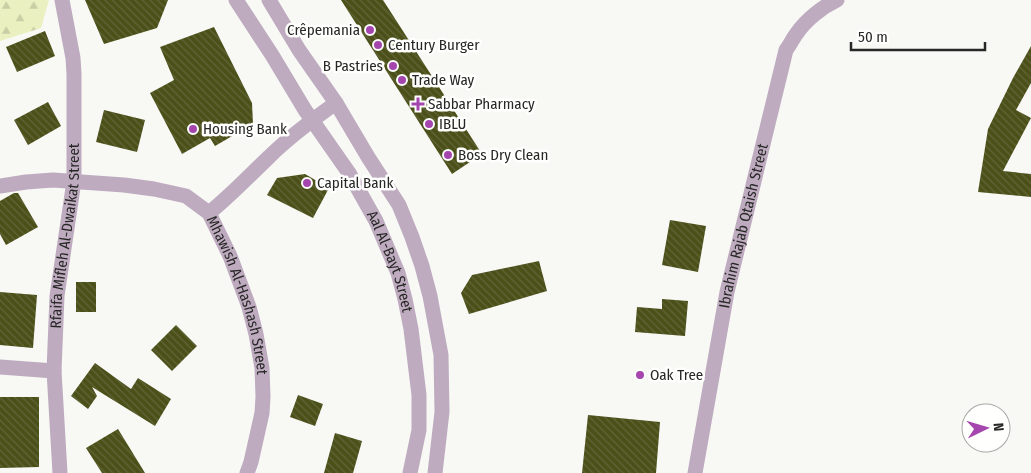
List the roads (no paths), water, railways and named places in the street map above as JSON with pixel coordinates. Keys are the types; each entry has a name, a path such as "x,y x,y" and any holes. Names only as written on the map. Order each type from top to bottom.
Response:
{"street":[{"name":"Rfaifa Mifleh Al-Dwaikat Street","path":"60,473 54,371 57,296 74,181 73,58 62,0"},
{"name":"Aal Al-Bayt Street","path":"236,0 305,110 349,173 376,221 398,273 411,329 419,396 419,430 410,473"},
{"name":"Aal Al-Bayt Street","path":"269,0 399,205 412,236 422,266 435,319 441,355 442,412 435,473"},
{"name":"Ibrahim Rajab Qtaish Street","path":"696,473 727,292 786,50 796,33 831,1"},
{"path":"209,213 223,202 270,156 312,120 336,103"},
{"name":"Mhawish Al-Hashash Street","path":"0,186 53,180 139,187 186,196 209,213 230,256 249,307 262,368 262,412 247,473"},
{"path":"0,367 54,371"}],"place":[{"name":"Crêpemania","path":"370,30"},
{"name":"Century Burger","path":"378,45"},
{"name":"B Pastries","path":"393,66"},
{"name":"Trade Way","path":"402,80"},
{"name":"Sabbar Pharmacy","path":"418,104"},
{"name":"IBLU","path":"429,124"},
{"name":"Housing Bank","path":"193,129"},
{"name":"Boss Dry Clean","path":"448,155"},
{"name":"Capital Bank","path":"307,183"},
{"name":"Oak Tree","path":"640,375"}]}
